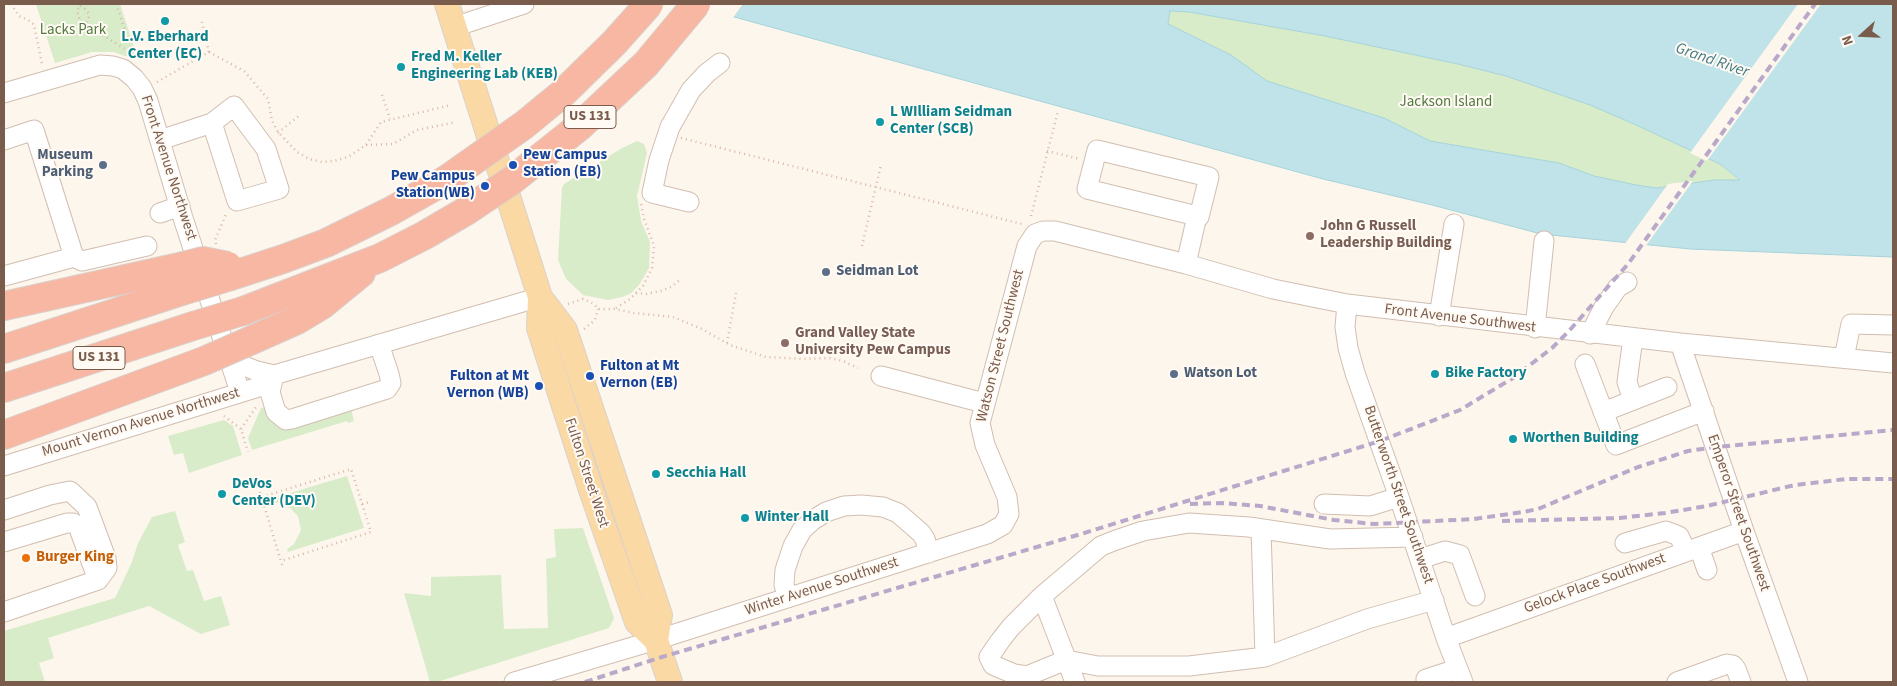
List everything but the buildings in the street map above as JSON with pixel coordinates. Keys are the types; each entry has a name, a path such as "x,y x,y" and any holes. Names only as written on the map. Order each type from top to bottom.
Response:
{"highway":[{"name":"US 131","path":"4,349 179,279 203,261 235,271 283,259 363,226 446,180 509,136 562,93 614,43 649,4"},
{"name":"US 131","path":"4,388 243,311 380,258 425,235 511,181 580,126 646,64 696,4"},
{"path":"4,435 215,356 297,320 322,305 380,258"},
{"path":"4,306 179,279"}],"main road":[{"name":"Fulton Street West","path":"446,4 540,297 565,330 660,615 656,640 670,682"}],"street":[{"path":"454,27 524,4"},
{"path":"688,202 652,193 659,160 670,127 691,90 707,73 720,63"},
{"name":"Front Avenue Northwest","path":"4,93 100,65 113,66 129,73 142,88 182,212 215,356 240,392"},
{"path":"160,140 212,123 234,106 266,149 279,189 237,201 212,123"},
{"path":"4,140 34,130 74,257"},
{"path":"1186,264 1197,216 1199,217 1209,177 1097,150 1087,189 1197,216"},
{"path":"162,218 182,212"},
{"path":"1439,316 1454,224"},
{"name":"Front Avenue Southwest","path":"1029,225 1186,264 1273,289 1347,304 1680,344 1893,363"},
{"name":"Watson Street Southwest","path":"987,534 996,530 1007,521 1008,505 1004,489 982,436 980,423 1026,247 1030,240 1029,225"},
{"path":"1535,328 1544,241"},
{"path":"4,276 74,257 82,261 147,246"},
{"path":"1590,334 1604,307 1618,287 1627,282"},
{"name":"Mount Vernon Avenue Northwest","path":"4,466 262,386 274,375 540,297"},
{"name":"Butterworth Street Southwest","path":"1347,304 1345,327 1348,348 1460,676"},
{"path":"1844,358 1851,324 1893,324"},
{"path":"1633,338 1627,382 1633,400"},
{"path":"274,375 270,392 276,412 286,420 292,419 387,389 391,384 390,374 379,344"},
{"name":"Emperor Street Southwest","path":"1680,344 1744,532 1798,682"},
{"name":"Mount Vernon Avenue Northwest","path":"215,356 274,375"},
{"path":"1585,364 1616,445 1704,411"},
{"path":"881,376 984,403"},
{"path":"1603,412 1667,386"},
{"path":"4,510 50,495 70,492 87,507 106,558 106,568 98,580 4,612"},
{"path":"1324,504 1370,506 1399,497"},
{"path":"788,598 784,584 785,570 797,538 802,530 813,520 826,512 844,506 883,507 898,513 921,533 929,553"},
{"path":"4,542 67,523 73,523 78,526 98,580"},
{"path":"1413,537 1330,539 1261,529 1189,523 1171,525 1134,534 1101,546 1042,596 1011,627 989,657 993,665 1014,674 1027,676 1066,660 1098,666 1190,666 1265,658 1367,619 1434,600"},
{"path":"1261,529 1265,658"},
{"path":"1625,542 1666,531 1679,536 1693,549 1707,570"},
{"name":"Gelock Place Southwest","path":"1446,638 1744,532"},
{"name":"Winter Avenue Southwest","path":"514,682 656,640 987,534"},
{"path":"1420,559 1445,552 1460,556 1475,596"},
{"path":"1042,596 1075,682"},
{"path":"1677,682 1727,664 1732,665 1736,669 1741,682"},
{"path":"1426,679 1460,676"}],"path":[{"path":"11,4 19,16 34,25 42,64"},
{"path":"86,23 89,17 88,13 85,8 79,5 77,11 80,21 86,23 133,55 116,4"},
{"path":"201,18 210,52 244,71 268,99 272,121 278,132 297,152 309,159 322,162 348,157 366,145 375,134 381,122 451,105"},
{"path":"157,82 210,52"},
{"path":"382,95 390,119"},
{"path":"677,137 1029,225 1058,110"},
{"path":"263,144 301,114"},
{"path":"366,145 393,144 417,130 456,122"},
{"path":"1047,151 1094,162"},
{"path":"862,246 881,165"},
{"path":"614,309 630,300 648,278 652,268 654,246 644,219 641,201"},
{"path":"636,293 646,294 661,291 672,287 681,279"},
{"path":"727,344 736,293"},
{"path":"567,304 583,299 594,304 598,309"},
{"path":"598,309 614,309 673,317 702,329 727,344 766,357 830,358 843,361 858,368"},
{"path":"577,332 590,326 595,320 598,309"},
{"path":"241,430 256,406"},
{"path":"224,416 241,430 248,452"},
{"path":"262,497 351,469 371,532 281,561"},
{"path":"260,492 283,568"},
{"path":"362,504 370,502"},
{"path":"266,532 272,530"}],"green space":[{"name":"Lacks Park","path":"36,4 120,4 137,56 134,59 113,52 92,52 55,63"},
{"name":"Jackson Island","path":"1170,11 1189,12 1325,36 1506,76 1590,105 1634,124 1720,164 1740,181 1714,180 1657,188 1594,176 1559,163 1430,141 1384,118 1267,81 1231,55 1168,24"},
{"path":"637,141 644,144 647,153 637,196 641,221 650,242 649,268 639,285 630,294 608,300 583,295 566,279 558,260 562,188 564,184 622,148"},
{"path":"350,405 354,421 348,423 347,421 252,450 248,438 261,408 271,406 275,421"},
{"path":"224,420 233,426 242,455 189,473 183,453 174,455 168,436"},
{"path":"347,476 364,528 288,552 287,549 294,544 301,530 298,516 290,508 279,503 272,503 273,498"},
{"path":"175,511 185,542 178,545 187,571 193,570 204,601 221,596 230,625 201,634 149,606 48,638 54,658 39,663 45,682 4,682 4,631 115,598 132,562 138,543 152,517"},
{"path":"583,528 614,618 609,628 437,682 430,682 404,593 431,596 431,577 501,575 504,629 548,628 546,559 556,557 554,529"}],"water":[{"name":"Grand River","path":"687,4 1893,4 1893,257 1690,249 1541,234 1323,179","holes":["1170,11 1189,12 1325,36 1506,76 1590,105 1634,124 1720,164 1740,180 1714,180 1657,188 1594,176 1559,163 1430,141 1384,118 1267,81 1231,55 1168,24"]}],"pier":[{"path":"685,4 743,4 732,19 686,6"},
{"path":"1798,4 1821,4 1707,161 1690,153"},
{"path":"1693,181 1645,247 1624,245 1668,184"}],"railway":[{"path":"585,682 662,657 1081,534 1380,441 1460,410 1513,378 1552,348 1628,264 1815,4"},
{"path":"1190,504 1222,503 1260,506 1334,520 1374,524 1474,519 1538,509 1638,467 1688,451 1893,430"},
{"path":"1502,521 1619,518 1707,506 1795,485 1846,479 1893,479"}],"place":[{"name":"L.V. Eberhard Center (EC)","path":"165,21"},
{"name":"Fred M. Keller Engineering Lab (KEB)","path":"401,67"},
{"name":"L WIlliam Seidman Center (SCB)","path":"880,122"},
{"name":"Museum Parking","path":"103,165"},
{"name":"Pew Campus Station (EB)","path":"513,165"},
{"name":"Pew Campus Station(WB)","path":"485,186"},
{"name":"John G Russell Leadership Building","path":"1310,236"},
{"name":"Seidman Lot","path":"826,272"},
{"name":"Grand Valley State University Pew Campus","path":"785,343"},
{"name":"Watson Lot","path":"1174,374"},
{"name":"Bike Factory","path":"1435,374"},
{"name":"Fulton at Mt Vernon (EB)","path":"590,376"},
{"name":"Fulton at Mt Vernon (WB)","path":"539,386"},
{"name":"Worthen Building","path":"1513,439"},
{"name":"Secchia Hall","path":"656,474"},
{"name":"DeVos Center (DEV)","path":"222,494"},
{"name":"Winter Hall","path":"745,518"},
{"name":"Burger King","path":"26,558"}]}
